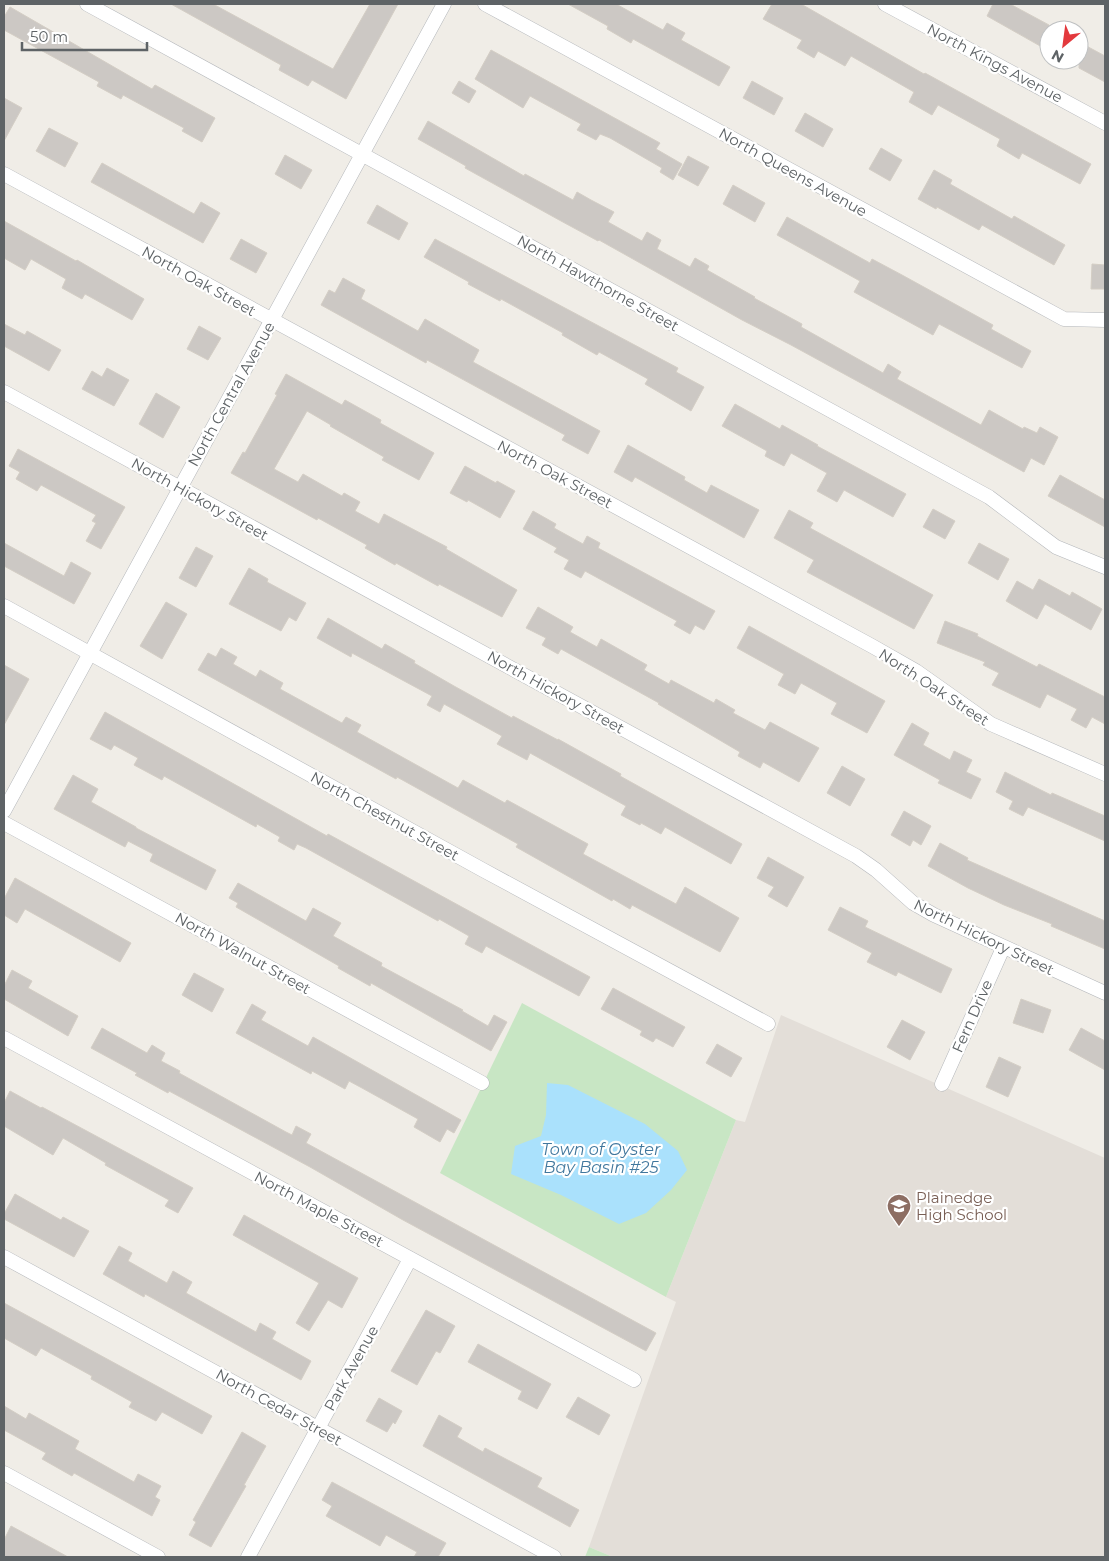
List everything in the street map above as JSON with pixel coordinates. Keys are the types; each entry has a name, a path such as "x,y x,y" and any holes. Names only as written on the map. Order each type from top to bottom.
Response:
{"street":[{"name":"North Hawthorne Street","path":"87,4 990,497 1056,547 1105,567"},
{"name":"North Central Avenue","path":"4,811 444,4"},
{"name":"North Queens Avenue","path":"485,4 1064,320 1105,320"},
{"name":"North Kings Avenue","path":"886,4 1105,123"},
{"name":"North Oak Street","path":"4,174 872,646 916,671 991,724 1105,774"},
{"name":"North Hickory Street","path":"4,392 856,856 876,870 913,904 934,916 1105,993"},
{"name":"North Chestnut Street","path":"4,606 483,870 768,1024"},
{"name":"North Walnut Street","path":"4,823 482,1083"},
{"name":"Fern Drive","path":"942,1084 1003,948"},
{"name":"North Maple Street","path":"4,1038 634,1380"},
{"name":"North Cedar Street","path":"4,1257 554,1557"},
{"name":"Park Avenue","path":"248,1557 410,1259"},
{"path":"4,1474 158,1557"}],"shaded area":[{"name":"Plainedge High School","path":"781,1015 1105,1158 1105,1557 613,1557 589,1547 676,1302 666,1297 736,1120 745,1122"}],"green space":[{"path":"522,1003 736,1120 666,1297 440,1173"},
{"path":"589,1547 613,1557 585,1557"}],"water":[{"name":"Town of Oyster Bay Basin #25","path":"547,1083 568,1085 645,1124 678,1151 687,1170 671,1190 646,1213 619,1224 561,1195 511,1174 515,1146 541,1136 546,1115"}],"building":[{"path":"171,4 213,4 333,69 370,4 398,4 346,99 312,80 308,86 279,70 281,65"},
{"path":"568,4 616,4 663,30 667,23 685,33 681,40 730,67 719,86 633,39 631,43 607,29 608,26"},
{"path":"772,4 801,4 924,74 1091,164 1080,184 1022,153 1019,159 997,146 1000,139 938,105 932,115 909,102 914,92 851,56 845,66 818,51 814,58 797,48 802,40 763,19"},
{"path":"993,4 1010,4 1040,20 1039,45 987,16"},
{"path":"10,7 152,89 155,85 215,118 202,142 182,131 184,128 123,95 121,99 97,86 99,82 4,30 4,17"},
{"path":"1089,47 1105,56 1105,82 1083,70 1089,70"},
{"path":"491,50 660,143 656,149 682,164 673,180 660,172 662,168 610,138 600,134 596,140 577,130 581,124 530,96 523,108 475,79"},
{"path":"459,81 476,91 469,103 452,93"},
{"path":"752,81 783,98 774,115 743,98"},
{"path":"4,98 22,108 4,141"},
{"path":"805,113 833,129 823,147 795,131"},
{"path":"428,121 524,176 525,174 573,200 577,192 614,212 608,222 642,241 647,232 661,240 657,249 690,267 695,258 709,266 707,270 802,324 801,327 883,373 888,364 901,372 897,379 981,425 989,410 1023,429 1024,427 1037,433 1040,427 1058,437 1044,465 1031,458 1024,472 465,168 466,166 418,139"},
{"path":"49,128 78,143 65,167 36,151"},
{"path":"881,148 902,160 890,181 869,169"},
{"path":"285,155 312,170 301,189 275,174"},
{"path":"688,156 709,167 698,186 678,175"},
{"path":"102,163 194,214 201,202 220,213 203,243 91,182"},
{"path":"934,170 952,180 950,184 1012,219 1014,216 1065,245 1054,265 982,225 979,230 918,199"},
{"path":"733,185 765,203 755,222 723,204"},
{"path":"377,205 408,223 399,240 367,223"},
{"path":"787,217 870,263 872,259 993,325 991,329 1031,351 1022,368 939,324 933,335 854,292 860,281 777,235"},
{"path":"4,221 144,299 132,320 85,294 82,299 62,288 66,279 31,259 25,270 4,258"},
{"path":"241,239 267,253 256,273 230,259"},
{"path":"435,239 678,368 676,372 704,387 691,411 645,384 648,379 599,352 597,355 562,335 563,333 501,299 500,301 468,284 469,282 424,257"},
{"path":"1092,264 1105,265 1105,289 1091,289"},
{"path":"343,278 365,290 361,299 418,331 425,319 479,350 473,362 600,431 588,454 562,440 565,435 427,360 426,363 321,305 329,290 335,293"},
{"path":"4,324 25,335 27,331 61,350 49,371 4,346"},
{"path":"199,326 221,338 208,360 187,349"},
{"path":"107,368 129,380 114,406 82,389 92,371 102,377"},
{"path":"286,374 342,405 345,400 381,420 380,423 434,453 419,480 382,460 384,457 307,411 274,469 298,482 303,474 342,496 344,493 360,502 355,511 379,524 384,514 447,547 446,549 517,590 502,617 396,563 395,565 365,548 367,545 231,473 243,452 245,453 277,395 275,394"},
{"path":"156,393 180,407 163,438 139,424"},
{"path":"735,404 780,429 782,425 906,494 893,517 844,490 837,502 817,491 827,473 791,453 784,466 765,456 767,451 722,426"},
{"path":"628,445 685,477 684,480 707,493 711,485 759,510 744,538 635,477 632,482 614,472"},
{"path":"18,449 125,507 101,549 86,541 96,523 92,521 96,515 41,485 37,491 16,479 20,472 9,466"},
{"path":"465,466 515,491 500,518 468,500 467,502 450,493"},
{"path":"1060,475 1105,500 1105,527 1048,496"},
{"path":"933,509 955,521 945,539 923,527"},
{"path":"789,510 813,523 810,528 933,595 914,629 807,572 814,560 774,538"},
{"path":"533,511 556,524 554,528 583,544 587,536 600,543 598,548 715,611 704,630 695,625 690,634 674,625 677,621 585,571 581,578 564,569 569,560 554,552 557,548 523,529"},
{"path":"4,543 64,576 71,562 91,573 74,604 4,566"},
{"path":"979,543 1009,559 998,580 968,563"},
{"path":"196,547 213,556 196,587 179,578"},
{"path":"249,568 268,579 267,582 306,603 296,621 289,617 281,631 229,604"},
{"path":"1039,579 1070,596 1072,592 1102,609 1091,630 1045,604 1037,619 1006,601 1017,581 1033,590"},
{"path":"166,602 187,614 162,659 140,646"},
{"path":"538,607 573,627 570,632 597,647 601,639 647,665 644,670 669,684 671,680 714,703 716,699 735,710 733,713 765,730 770,722 819,748 799,782 763,762 760,768 738,756 740,752 659,703 561,649 558,654 542,645 546,638 526,628"},
{"path":"328,618 382,649 385,644 454,686 512,718 513,716 558,739 742,844 731,864 665,827 661,834 621,815 626,806 530,753 527,760 497,744 502,736 444,704 440,712 427,705 432,696 352,653 351,657 317,638"},
{"path":"945,621 978,634 977,636 1037,667 1039,664 1105,697 1105,724 1092,717 1086,728 1071,720 1077,709 1047,694 1040,708 992,685 999,673 983,665 985,662 937,643"},
{"path":"749,626 885,701 867,733 831,714 837,703 801,683 795,694 778,685 784,674 737,648"},
{"path":"221,648 237,657 233,664 256,677 260,670 283,683 280,689 342,723 346,717 361,725 357,732 458,788 463,780 505,803 507,800 588,844 583,854 676,904 685,887 739,918 720,952 632,905 630,909 613,899 612,901 516,847 518,844 198,670 208,653 216,657"},
{"path":"4,665 29,679 4,725"},
{"path":"105,712 327,836 328,834 590,977 579,996 486,946 482,953 465,944 469,936 439,919 438,921 306,848 297,844 294,850 278,841 280,837 257,824 256,827 164,776 162,780 134,765 138,758 114,745 111,750 90,739"},
{"path":"912,723 929,733 923,745 950,760 954,751 972,760 966,772 981,779 971,799 938,783 940,780 894,755"},
{"path":"842,766 865,779 850,806 827,793"},
{"path":"1005,772 1051,795 1052,793 1105,816 1105,841 1028,807 1023,816 1009,809 1013,801 996,792"},
{"path":"73,775 98,789 91,802 216,870 206,890 150,861 153,854 128,841 125,847 54,809"},
{"path":"904,811 931,826 921,845 913,840 910,846 891,835"},
{"path":"940,843 968,858 967,860 1105,921 1105,949 1051,926 1052,924 1004,905 928,866"},
{"path":"768,857 804,877 787,907 768,896 774,887 757,878"},
{"path":"15,878 131,943 120,962 25,909 17,923 4,915 4,899"},
{"path":"238,883 306,921 313,908 341,923 333,936 382,963 381,966 463,1010 488,1026 494,1015 507,1022 491,1051 371,983 370,986 338,968 339,966 236,907 238,903 229,898"},
{"path":"840,907 868,921 865,927 952,969 941,993 898,972 896,976 867,962 872,953 828,930"},
{"path":"12,970 32,981 28,988 78,1016 68,1036 4,999 4,986"},
{"path":"194,973 224,989 212,1012 182,995"},
{"path":"613,988 685,1027 673,1047 656,1038 653,1042 640,1035 642,1031 601,1009"},
{"path":"1021,999 1051,1010 1043,1033 1013,1023"},
{"path":"252,1004 266,1012 261,1020 308,1046 313,1037 461,1120 454,1133 447,1129 440,1142 414,1127 418,1119 349,1081 345,1089 312,1071 311,1074 236,1033"},
{"path":"902,1020 925,1032 910,1060 887,1047"},
{"path":"102,1028 147,1053 152,1045 165,1053 161,1061 180,1071 179,1073 292,1135 296,1126 311,1134 306,1143 656,1333 646,1351 403,1220 310,1167 169,1091 168,1093 135,1075 137,1073 91,1048"},
{"path":"1081,1028 1105,1041 1105,1070 1069,1050"},
{"path":"717,1044 742,1058 731,1077 706,1063"},
{"path":"999,1057 1021,1067 1008,1097 986,1087"},
{"path":"10,1091 193,1188 178,1213 165,1206 169,1200 105,1165 106,1163 63,1138 53,1155 4,1126 4,1103"},
{"path":"15,1194 61,1220 63,1217 89,1231 74,1257 4,1219 4,1214"},
{"path":"244,1215 358,1278 342,1308 328,1300 309,1331 296,1323 319,1283 233,1235"},
{"path":"119,1246 132,1253 128,1261 167,1283 173,1271 192,1282 186,1293 256,1332 260,1323 276,1332 272,1339 311,1361 301,1380 145,1294 144,1297 103,1274"},
{"path":"4,1303 212,1416 202,1434 162,1412 156,1421 129,1407 132,1402 91,1379 92,1376 41,1348 36,1356 4,1338"},
{"path":"426,1310 455,1326 440,1353 436,1351 417,1385 391,1371"},
{"path":"478,1344 551,1384 537,1409 518,1399 522,1391 468,1362"},
{"path":"578,1397 610,1415 599,1435 566,1417"},
{"path":"379,1398 402,1411 395,1424 393,1422 387,1432 366,1421"},
{"path":"4,1406 26,1419 29,1413 79,1441 75,1449 134,1482 138,1474 161,1486 155,1497 160,1500 152,1516 74,1473 72,1476 42,1459 46,1453 4,1430"},
{"path":"439,1415 462,1428 457,1437 483,1452 485,1448 542,1478 537,1487 579,1510 570,1527 423,1446"},
{"path":"242,1432 266,1446 244,1485 246,1486 211,1547 189,1535 196,1522 193,1520"},
{"path":"332,1482 446,1543 438,1557 414,1557 417,1552 386,1535 380,1546 326,1516 332,1506 322,1500"},
{"path":"11,1526 68,1557 4,1557 4,1540"}],"place":[{"name":"Plainedge High School","path":"899,1227"}]}
